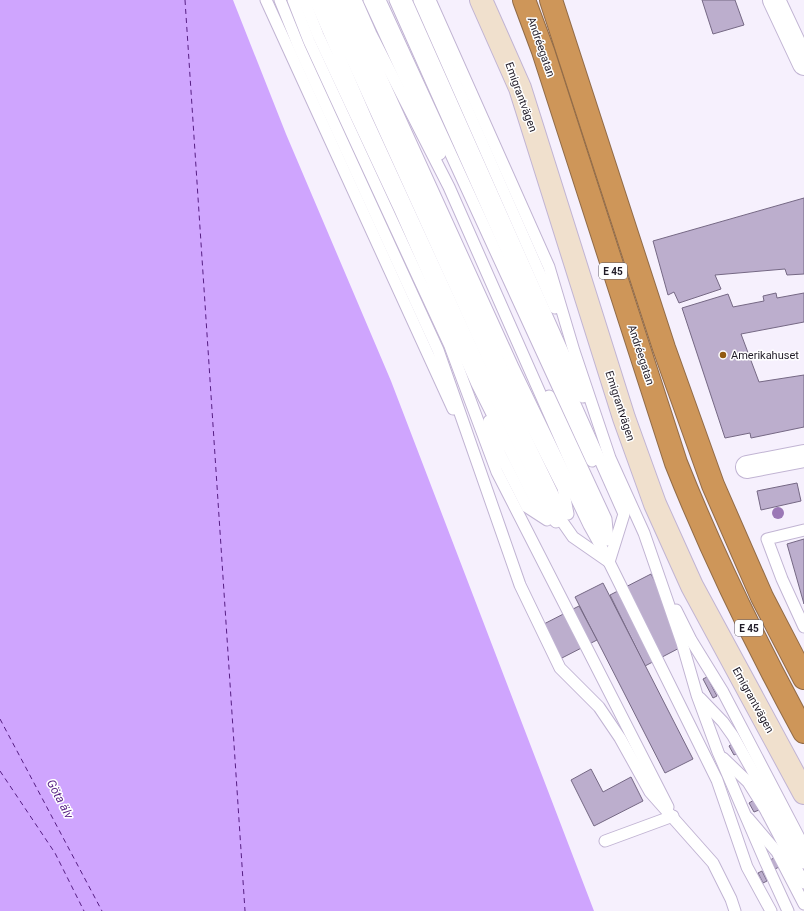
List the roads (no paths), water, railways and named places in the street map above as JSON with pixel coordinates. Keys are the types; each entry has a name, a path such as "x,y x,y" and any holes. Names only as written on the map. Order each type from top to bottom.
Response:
{"highway":[{"name":"Andréegatan","path":"524,0 543,51 676,463 702,528 741,613 804,732"},
{"name":"E 45","path":"551,0 664,348 713,485 762,597 804,678"}],"street":[{"name":"Emigrantvägen","path":"481,0 520,88 624,418 655,504 692,586 804,793"},
{"path":"774,0 804,64"},
{"path":"747,466 804,456"}],"lane":[{"path":"266,0 434,370 477,458"},
{"path":"280,0 299,47 438,350 477,458 520,585 560,668 599,707 620,738 650,792 673,816 713,863 735,911"},
{"path":"293,0 310,41 450,346 497,472 673,816"},
{"path":"304,0 318,35 400,210 477,384 545,497 573,537 609,562"},
{"path":"315,0 366,118 483,372 545,497 573,537"},
{"path":"325,0 495,374 545,497"},
{"path":"336,0 503,370 545,497"},
{"path":"346,0 513,367 598,522"},
{"path":"356,0 371,34 449,187 598,522 609,562"},
{"path":"369,0 598,522 609,562 717,780 747,867 771,911"},
{"path":"380,0 621,515"},
{"path":"394,0 621,515 609,562"},
{"path":"406,0 644,534 682,643 697,695 718,752 743,812 788,911"},
{"path":"419,0 574,351"},
{"path":"430,0 549,267 574,351 610,458"},
{"path":"804,530 767,539 782,579 804,627"},
{"path":"658,576 691,640 723,692 804,846"},
{"path":"697,695 723,722 733,736 804,862"},
{"path":"718,752 748,782 765,809 804,882"},
{"path":"743,812 774,847 804,904"},
{"path":"605,841 673,816"}],"water":[{"name":"Göta älv","path":"0,0 233,0 286,134 391,381 594,911 0,911"}],"place":[{"name":"Amerikahuset","path":"723,355"}]}
